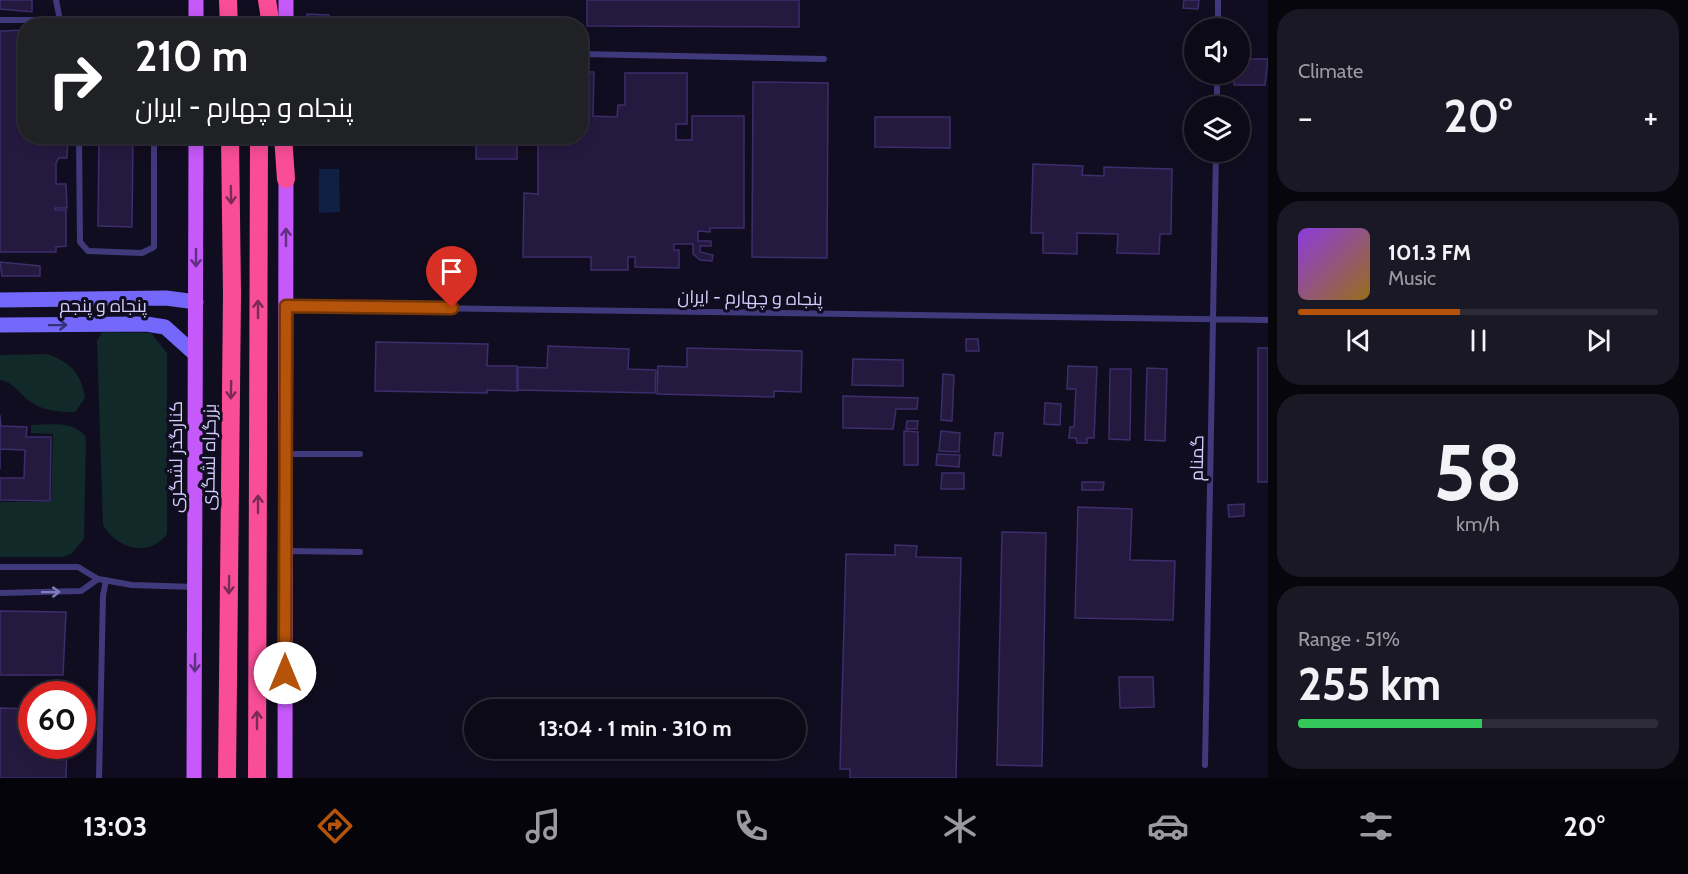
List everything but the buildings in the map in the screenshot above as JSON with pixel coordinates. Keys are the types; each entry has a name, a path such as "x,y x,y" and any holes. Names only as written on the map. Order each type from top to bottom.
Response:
{"highway":[{"path":"228,0 229,18"},
{"path":"259,0 259,18"},
{"path":"267,0 270,18"},
{"name":"بزرگراه لشگری","path":"227,778 232,305 230,144"},
{"path":"257,778 259,144"},
{"path":"285,144 286,179"}],"main road":[{"path":"196,0 196,18"},
{"path":"286,0 286,18"},
{"name":"کنارگذر لشگری","path":"194,778 196,144"},
{"path":"285,778 286,179"},
{"path":"156,325 158,299"},
{"name":"پنجاه و پنجم","path":"0,300 158,299 196,302"},
{"name":"پنجاه و پنجم","path":"0,325 156,325 165,327 195,354"}],"lane":[{"path":"56,0 60,18"},
{"path":"1218,0 1218,18"},
{"path":"0,20 18,20"},
{"path":"588,54 824,58"},
{"path":"79,144 80,242 88,251 133,253 142,253 154,247 153,144"},
{"name":"گمنام","path":"1205,765 1215,320 1216,162"},
{"name":"پنجاه و چهارم - ایران","path":"286,306 1268,320"},
{"path":"286,454 360,454"},
{"path":"285,551 360,552"},
{"path":"0,567 78,567 98,579 132,585 196,587"},
{"path":"0,593 81,591 98,579"},
{"path":"99,778 106,580"}],"green space":[{"path":"102,332 151,333 167,353 167,534 160,541 143,548 133,548 116,540 103,525 97,341"},
{"path":"48,354 69,365 78,375 85,398 75,412 39,407 12,385 0,380 0,355"},
{"path":"31,425 68,426 75,428 86,437 84,539 71,554 63,557 0,557 0,502 51,502 53,434 31,433"}],"water":[{"path":"319,169 339,169 340,212 319,213"}],"route":[{"path":"285,673 286,306 452,308"}]}
